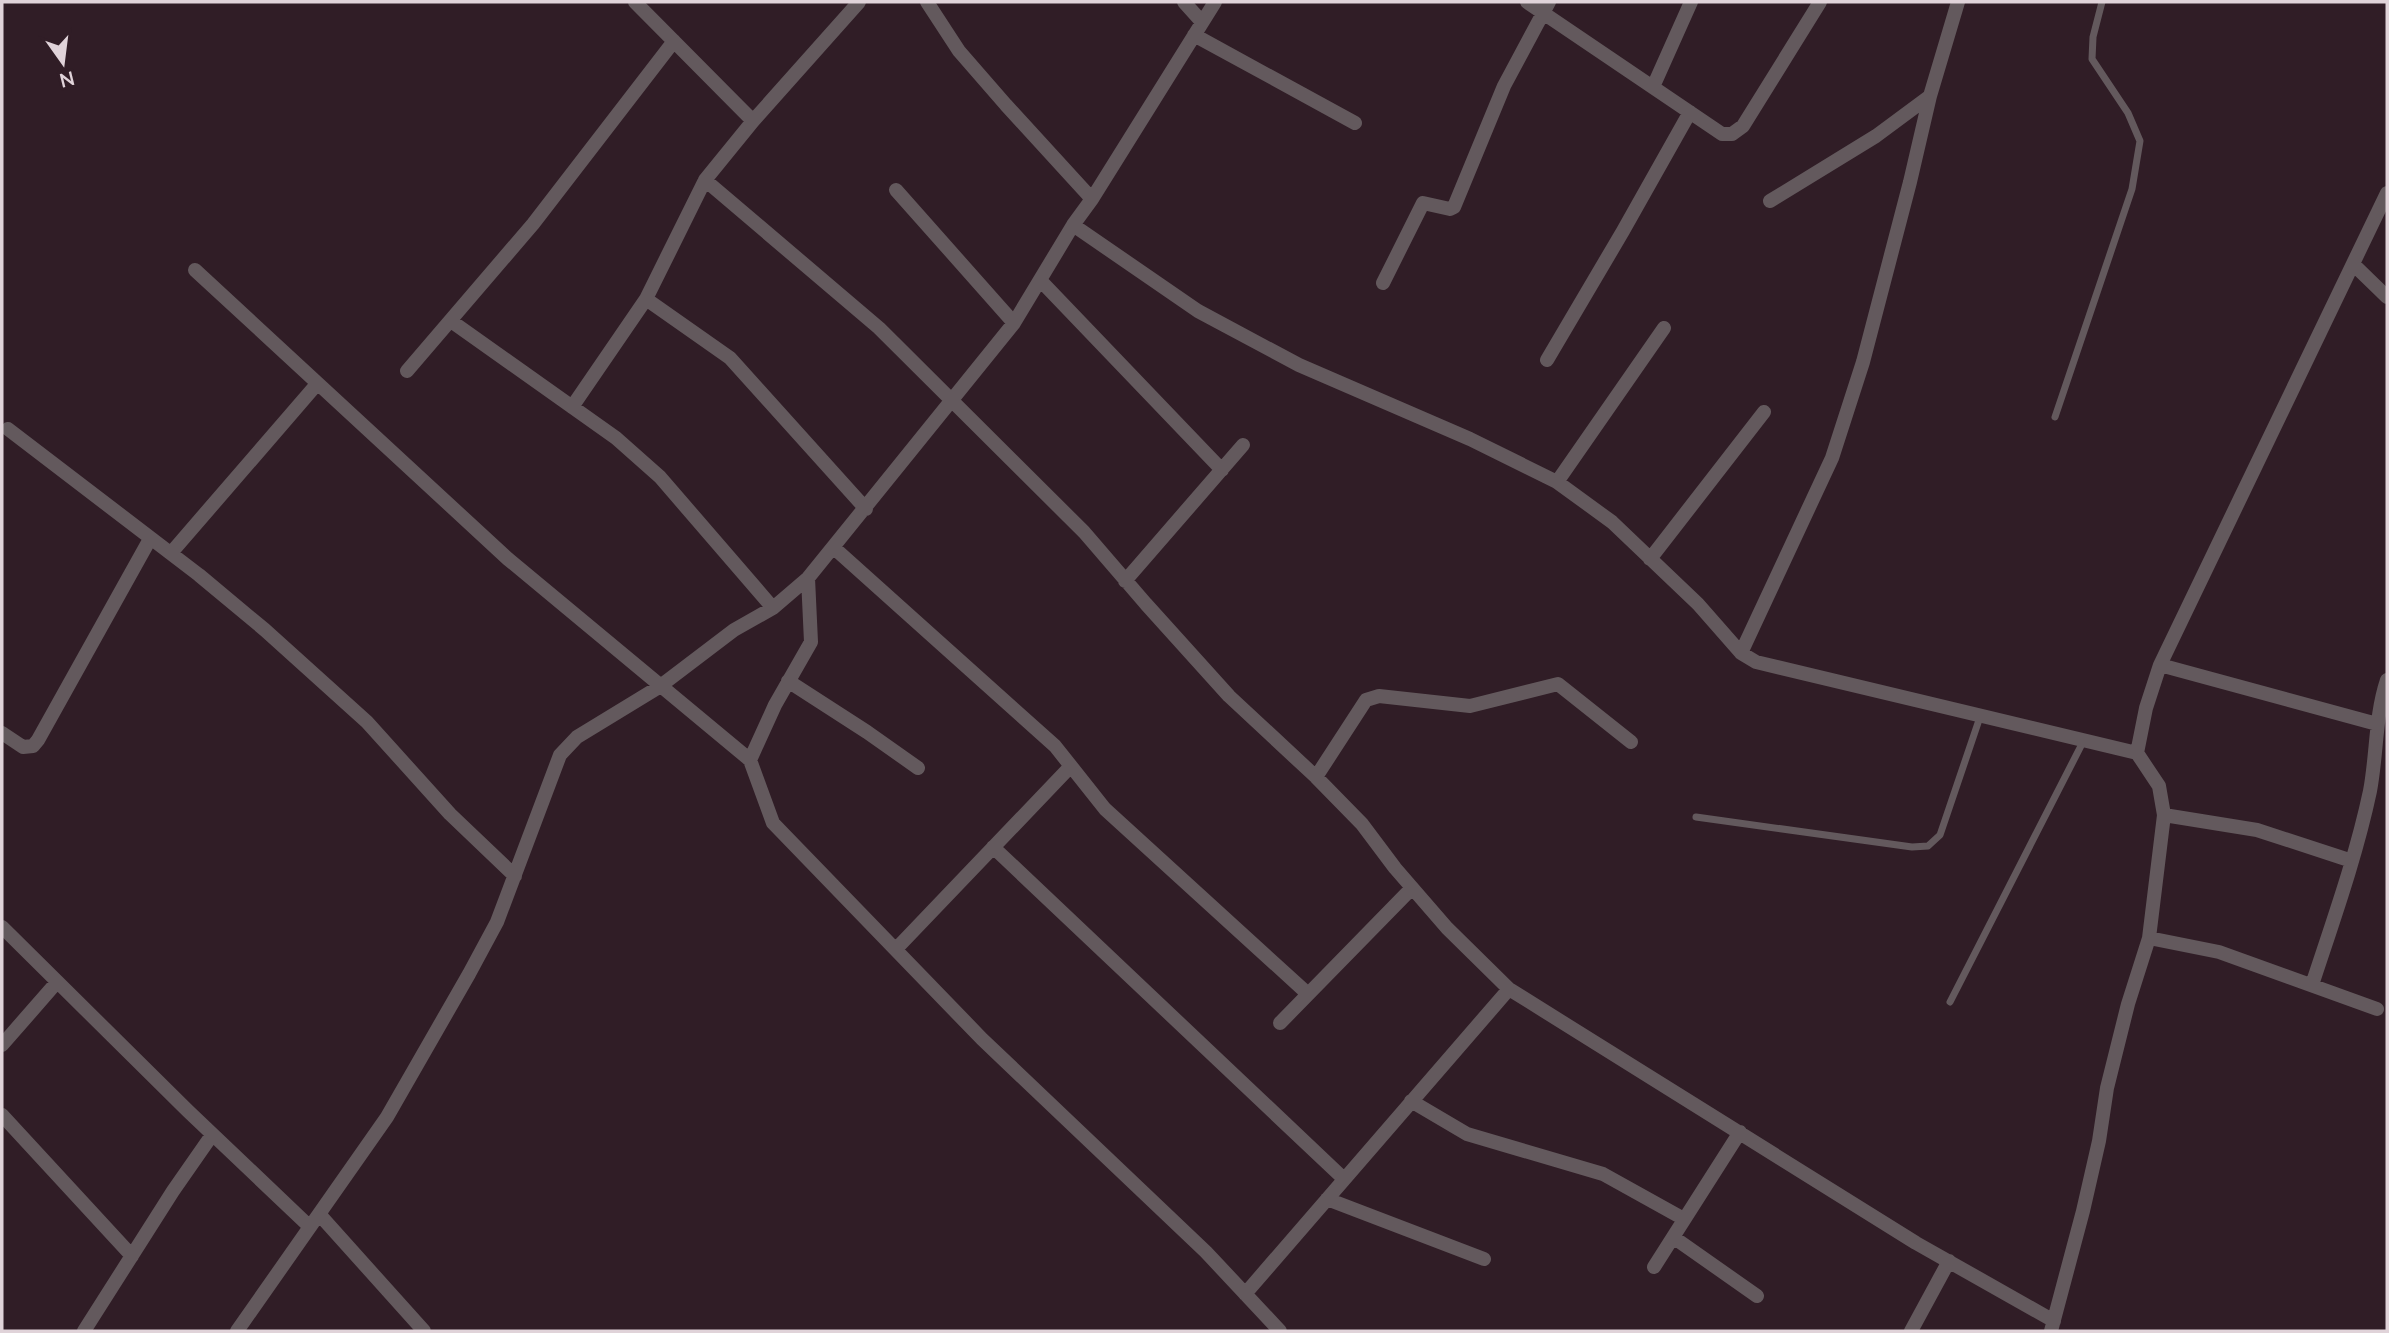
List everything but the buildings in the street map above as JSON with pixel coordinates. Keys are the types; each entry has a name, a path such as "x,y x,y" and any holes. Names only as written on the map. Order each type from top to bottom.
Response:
{"street":[{"path":"635,2 752,121"},
{"path":"572,407 646,299 705,180 752,121 859,2"},
{"path":"927,2 959,51 1092,199"},
{"path":"1184,2 1202,22"},
{"path":"237,1331 394,1105 497,922 561,755 577,737 659,687 734,631 773,608 808,578 1014,323 1215,2"},
{"path":"1527,2 1546,7 1653,87 1723,134 1738,131 1820,2"},
{"path":"1653,87 1691,2"},
{"path":"1741,653 1832,458 1863,362 1930,96 1958,2"},
{"path":"1383,283 1423,203 1443,209 1454,207 1504,86 1546,7"},
{"path":"1194,35 1355,123"},
{"path":"407,371 533,224 674,41"},
{"path":"1770,201 1876,136 1930,96"},
{"path":"1546,360 1690,112"},
{"path":"705,180 879,328 1084,532 1229,696 1317,777 1362,824 1447,928 1508,989 2052,1326 2083,1211 2110,1076 2128,1004 2149,938 2164,816 2159,786 2137,753 1756,663 1741,653 1698,604 1612,522 1557,482 1470,439 1299,365 1198,311 1073,225"},
{"path":"896,190 1014,323"},
{"path":"2137,753 2146,708 2160,665 2387,193"},
{"path":"2353,264 2387,297"},
{"path":"195,270 508,559 750,760 773,823 982,1039 1206,1252 1280,1331"},
{"path":"1040,280 1222,470"},
{"path":"646,299 730,358 866,509"},
{"path":"451,320 616,439 660,477 773,608"},
{"path":"1557,482 1664,328"},
{"path":"171,553 317,384"},
{"path":"1650,559 1764,412"},
{"path":"8,429 171,553 265,630 366,722 450,814 515,876"},
{"path":"1125,581 1243,445"},
{"path":"2,733 23,747 33,746 38,740 150,539"},
{"path":"833,547 1055,746 1105,809 1308,994"},
{"path":"750,760 812,637 808,578"},
{"path":"2160,665 2377,724"},
{"path":"2312,985 2352,861 2370,790 2377,724 2387,680"},
{"path":"788,681 918,768"},
{"path":"1317,777 1366,700 1379,696 1470,706 1558,684 1632,742"},
{"path":"896,949 1071,766"},
{"path":"2164,816 2258,830 2352,861"},
{"path":"993,847 1345,1179"},
{"path":"1280,1023 1412,888"},
{"path":"2,927 212,1135 310,1227"},
{"path":"2149,938 2219,952 2377,1009"},
{"path":"2,1045 57,982"},
{"path":"1245,1294 1508,989"},
{"path":"1411,1101 1467,1135 1602,1174 1684,1219"},
{"path":"2,1115 132,1256"},
{"path":"1654,1267 1740,1132"},
{"path":"84,1331 212,1135"},
{"path":"1327,1199 1484,1259"},
{"path":"319,1214 424,1331"},
{"path":"1673,1237 1757,1296"},
{"path":"1911,1331 1949,1261"}],"lane":[{"path":"2055,417 2132,188 2140,141 2128,113 2092,59 2093,37 2102,2"},
{"path":"1696,817 1912,847 1928,846 1940,835 1980,717"},
{"path":"1950,1002 2085,739"}]}
